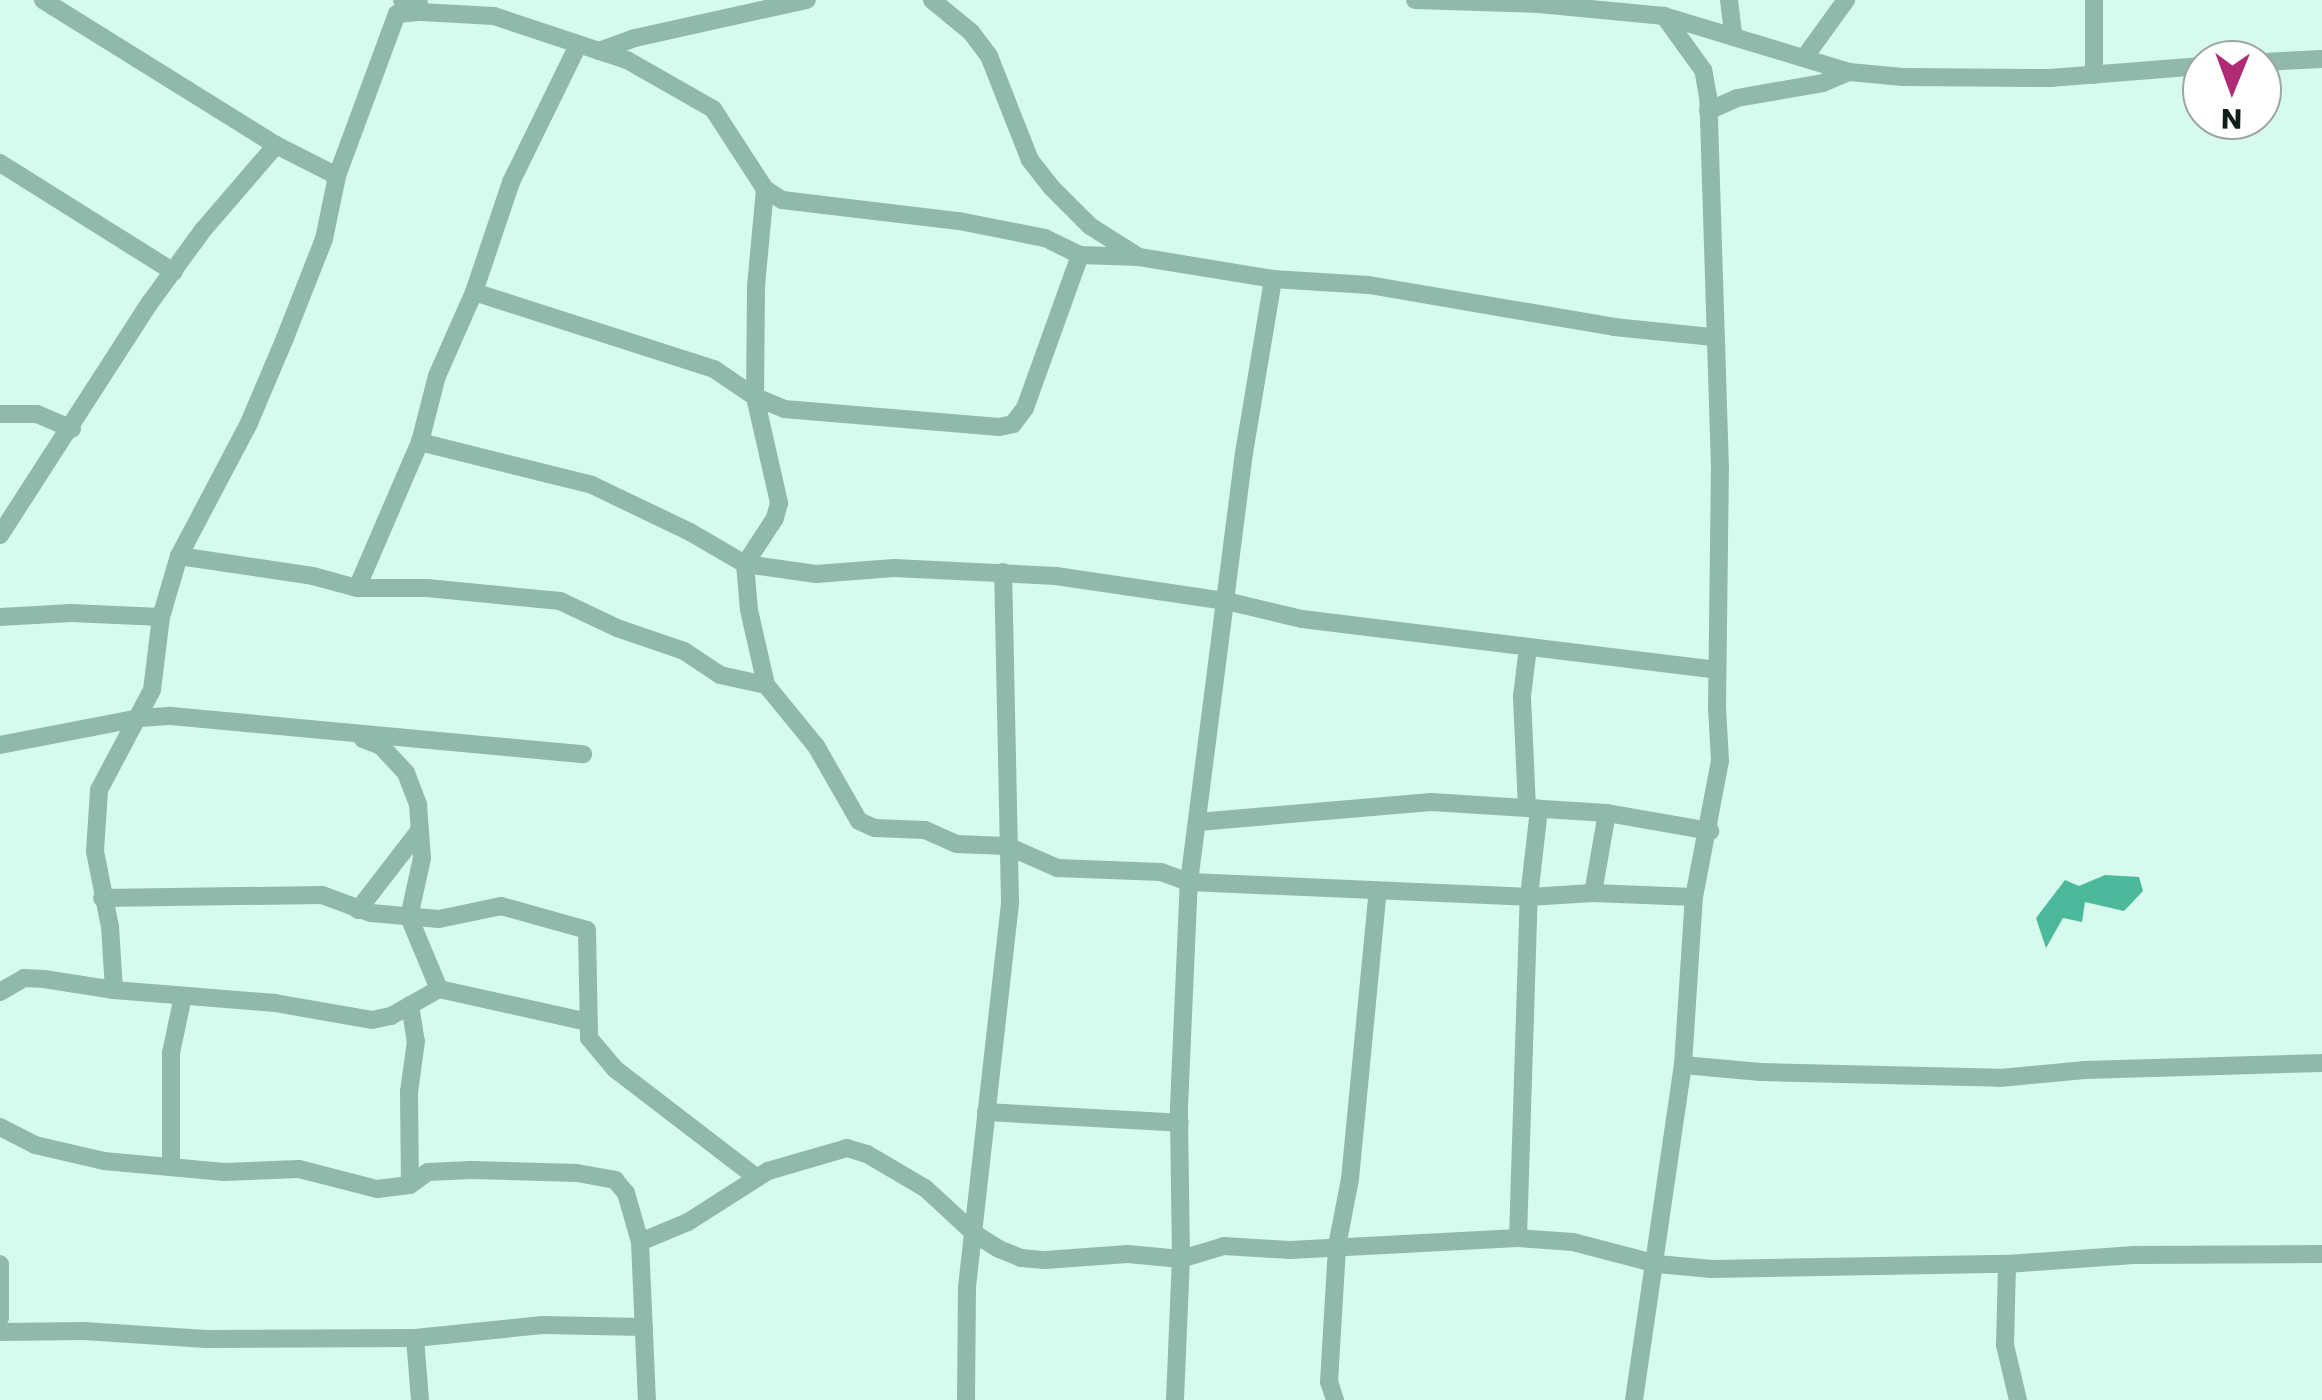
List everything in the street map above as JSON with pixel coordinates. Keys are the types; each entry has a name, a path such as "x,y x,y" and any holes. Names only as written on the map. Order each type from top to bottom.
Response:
{"street":[{"path":"44,0 276,145 337,176"},
{"path":"402,0 494,16 577,47 627,60 713,109 765,189 791,202 898,211 1044,238 1080,256 1139,257 1273,279 1368,285 1614,327 1713,336"},
{"path":"600,52 635,38 808,0"},
{"path":"932,0 971,32 989,56 1030,160 1051,187 1090,226 1139,257"},
{"path":"1415,0 1540,4 1664,16 1849,72 1902,77 2094,75 2182,68"},
{"path":"1729,0 1733,34"},
{"path":"1804,58 1846,0"},
{"path":"2094,0 2094,75"},
{"path":"114,990 110,926 95,851 99,790 140,718 157,669 160,617 179,556 249,423 285,338 324,239 337,176 398,14 419,6"},
{"path":"1634,1400 1657,1264 1683,1065 1694,897 1710,831 1720,760 1720,470 1708,111 1703,70 1664,16"},
{"path":"357,588 420,442 438,376 474,292 511,182 577,47"},
{"path":"2282,61 2322,58"},
{"path":"1708,111 1737,98 1823,83 1849,72"},
{"path":"0,535 72,429 149,304 203,230 276,145"},
{"path":"0,163 174,272"},
{"path":"765,189 756,286 755,397 779,502 775,518 745,564 749,610 766,685 816,746 859,821 874,828 925,830 956,844 1007,846 1057,868 1161,872 1189,882 1529,897 1592,893 1694,897"},
{"path":"474,292 714,369 755,397 784,409 865,412 985,426 1013,424 1036,384 1080,256"},
{"path":"1175,1400 1189,882 1273,279"},
{"path":"0,414 37,414 72,429"},
{"path":"420,442 592,486 690,532 745,564 816,574 894,568 1003,572 1226,601 1302,619 1717,670"},
{"path":"179,556 313,576 357,588 427,588 560,600 684,651 720,676 766,685"},
{"path":"966,1400 967,1288 1010,901 1003,572"},
{"path":"0,617 98,613 160,617"},
{"path":"1518,1238 1532,808 1522,722 1528,647"},
{"path":"0,745 140,718 212,717 354,735 583,754"},
{"path":"354,735 380,746 406,773 418,805 422,858 410,918 439,989"},
{"path":"1198,822 1402,802 1607,813 1710,831"},
{"path":"1592,893 1607,813"},
{"path":"358,910 419,831"},
{"path":"1335,1400 1329,1382 1337,1246 1350,1179 1378,890"},
{"path":"102,898 284,893 322,896 358,910 410,918 456,918 483,906 501,906 587,930 589,1038 615,1069 758,1178"},
{"path":"0,992 24,978 114,990 275,1003 355,1020 391,1016 439,989 588,1022"},
{"path":"170,1164 171,1053 183,996"},
{"path":"410,1005 416,1041 408,1092 410,1185"},
{"path":"1683,1065 1761,1072 2000,1078 2085,1070 2322,1063"},
{"path":"986,1112 1180,1123"},
{"path":"0,1127 62,1154 224,1172 300,1168 377,1188 410,1185 428,1172 470,1170 607,1178 626,1194 640,1242 647,1400"},
{"path":"640,1242 688,1222 758,1178 813,1155 847,1148 867,1154 925,1188 975,1234 1020,1258 1128,1254 1181,1259 1224,1246 1290,1250 1518,1238 1572,1242 1657,1264 1730,1269 2008,1264 2134,1255 2322,1254"},
{"path":"0,1264 0,1318"},
{"path":"2008,1264 2005,1345 2018,1400"},
{"path":"0,1332 84,1331 206,1339 415,1338 542,1325 644,1327"},
{"path":"415,1338 420,1400"}],"shaded area":[{"path":"2105,875 2139,877 2143,891 2124,911 2085,902 2082,922 2063,918 2046,948 2036,918 2065,880 2079,886"}]}
